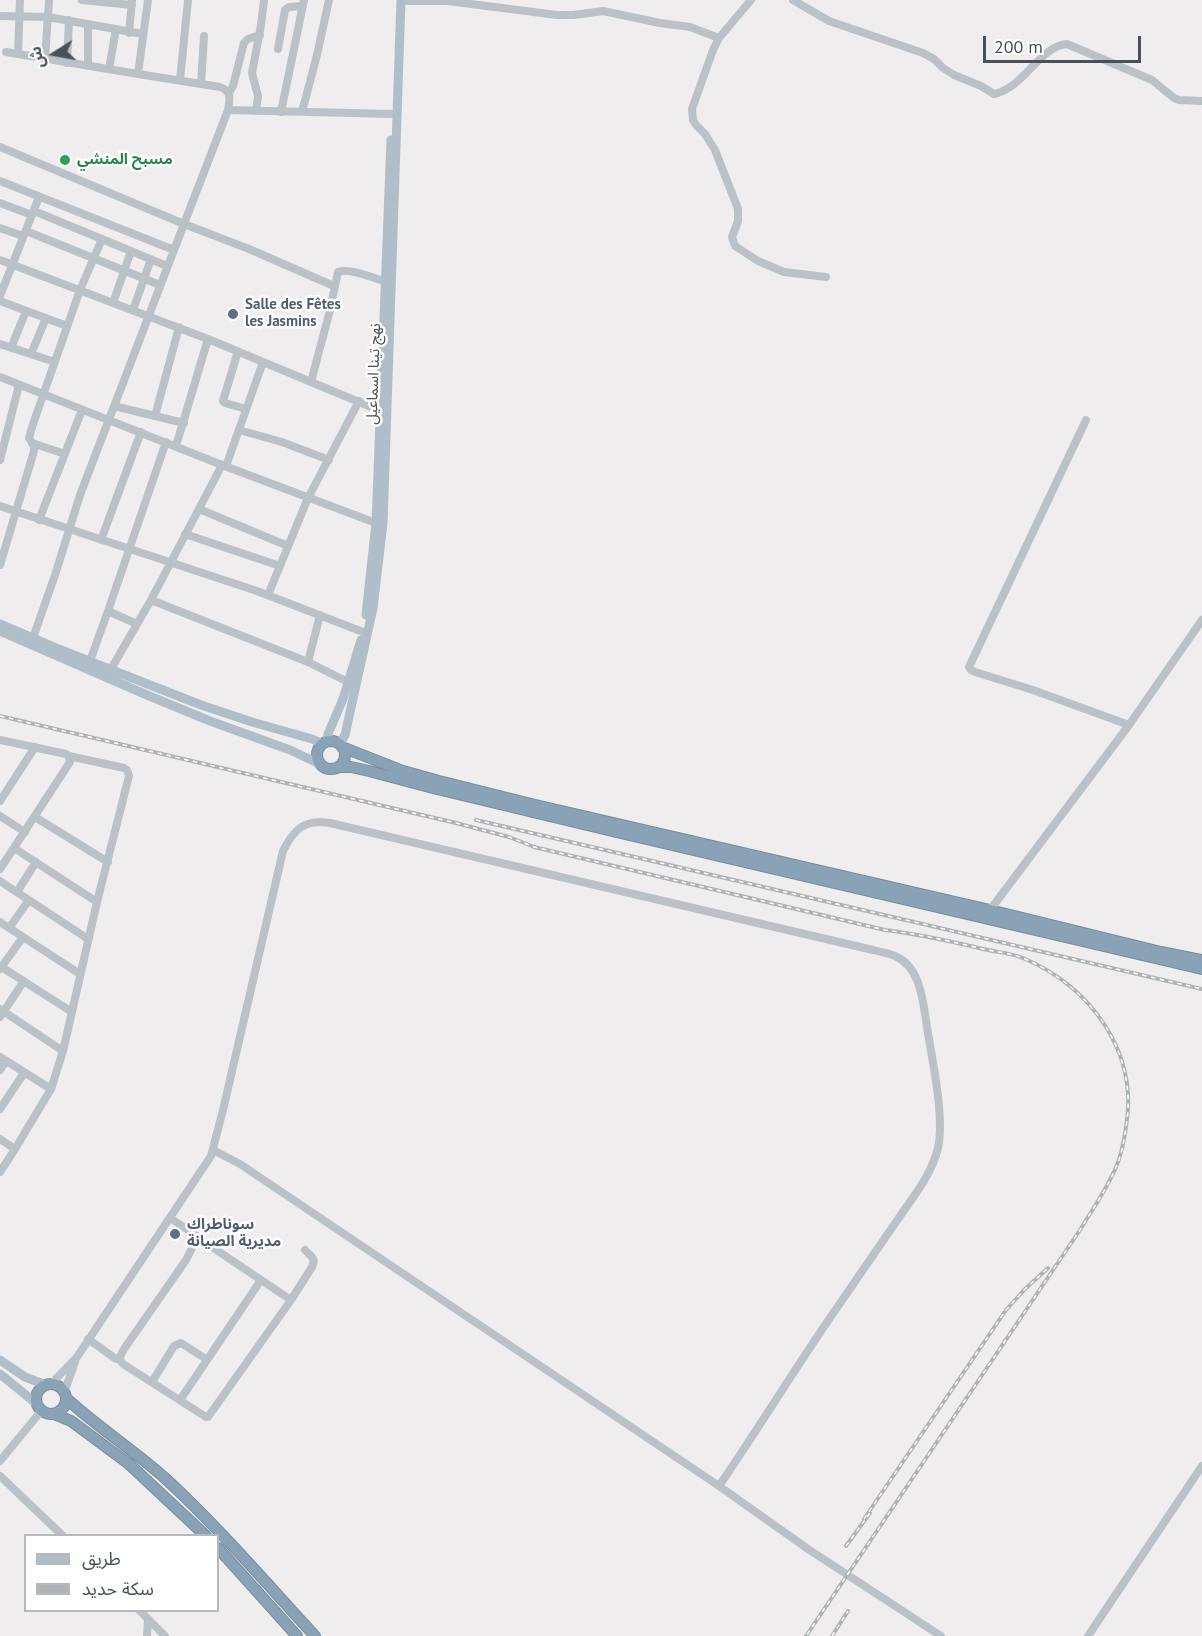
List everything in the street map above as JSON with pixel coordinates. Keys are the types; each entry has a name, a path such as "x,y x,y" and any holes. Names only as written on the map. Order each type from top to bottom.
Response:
{"highway":[{"path":"1202,960 438,781 395,768 336,742 325,743 319,750 318,756 322,765 331,769 351,767 369,771 489,802 1202,969"},
{"path":"338,767 345,758 341,746"},
{"path":"204,1534 123,1460 71,1421 47,1413 40,1407 37,1394 39,1390 49,1384 62,1389 83,1414 138,1455 220,1532 315,1636"},
{"path":"54,1414 64,1407 65,1395"},
{"path":"219,1549 297,1636"}],"main road":[{"name":"نهج تينا اسماعيل","path":"389,283 395,0"},
{"name":"نهج تينا اسماعيل","path":"325,743 348,682 363,632 371,581 384,412 401,0"},
{"name":"نهج تينا اسماعيل","path":"341,746 375,597 384,506 384,412"},
{"path":"0,624 201,705 325,743"},
{"path":"0,632 147,695 270,742 322,765"},
{"path":"0,1360 25,1377 49,1384"},
{"path":"0,1374 40,1407"}],"street":[{"path":"18,54 20,0"},
{"path":"45,59 49,0"},
{"path":"82,0 132,2 129,33"},
{"path":"138,74 148,0"},
{"path":"180,80 188,0"},
{"path":"256,111 258,96 252,73 264,0"},
{"path":"302,112 329,0"},
{"path":"401,0 447,1 557,15 582,15 603,11 690,27 719,38"},
{"path":"752,0 719,38 710,56 692,115 696,125 715,150 736,202 739,217 732,237 733,242 758,261 784,272 826,277"},
{"path":"793,0 830,21 923,53 954,75 994,94 1020,80 1054,48 1067,44 1152,80 1174,98 1202,101"},
{"path":"278,49 285,10 303,3 281,112"},
{"path":"0,16 48,17 143,34"},
{"path":"67,63 69,21"},
{"path":"88,24 88,66"},
{"path":"109,69 117,29"},
{"path":"229,93 233,86 244,43 260,35"},
{"path":"201,84 204,36"},
{"path":"6,52 225,89 230,99 228,110 108,420 33,638"},
{"path":"228,110 392,114"},
{"path":"0,147 334,286"},
{"path":"0,181 174,250"},
{"path":"0,296 39,197"},
{"path":"0,203 102,239 167,266"},
{"path":"0,228 24,233 160,285"},
{"path":"0,565 34,451 30,436 43,394 80,290 102,239"},
{"path":"113,303 131,251"},
{"path":"133,310 151,259"},
{"path":"0,260 179,327 384,412"},
{"path":"311,382 337,273 341,270 389,283"},
{"path":"0,301 67,326"},
{"path":"11,348 26,311"},
{"path":"31,354 46,318"},
{"path":"155,416 179,327"},
{"path":"176,446 208,339"},
{"path":"0,344 55,362"},
{"path":"238,351 222,401 246,409"},
{"path":"111,669 224,466 262,362"},
{"path":"0,377 224,466 376,523"},
{"path":"0,460 19,385"},
{"path":"268,595 309,498 359,401"},
{"path":"114,406 184,423"},
{"path":"39,520 82,410"},
{"path":"1086,420 969,667 975,672 1033,690 1129,725"},
{"path":"239,430 282,442 329,460"},
{"path":"101,540 141,432"},
{"path":"90,661 166,442"},
{"path":"32,443 65,454"},
{"path":"0,506 268,595 363,632"},
{"path":"199,509 288,546"},
{"path":"185,534 280,566"},
{"path":"151,600 308,662 348,682"},
{"path":"108,611 137,624"},
{"path":"308,662 320,615"},
{"path":"990,909 1129,725 1202,620"},
{"path":"0,740 113,765 124,768 129,773 63,1051 51,1089 0,1172"},
{"path":"0,801 35,747"},
{"path":"0,869 65,772 70,762 69,756"},
{"path":"0,816 25,832"},
{"path":"35,818 108,862"},
{"path":"65,1395 77,1358 88,1339 213,1150 283,851 292,834 306,824 323,822 894,955 904,961 914,973 920,987 928,1034 940,1128 935,1160 917,1191 719,1486"},
{"path":"14,848 97,902"},
{"path":"17,892 36,862"},
{"path":"0,881 88,939"},
{"path":"9,928 29,900"},
{"path":"0,922 80,974"},
{"path":"23,937 0,967 72,1012"},
{"path":"24,981 1,1012 63,1051"},
{"path":"0,1070 3,1059 51,1089"},
{"path":"0,1109 24,1073"},
{"path":"0,1139 15,1149"},
{"path":"213,1150 240,1164 940,1636"},
{"path":"170,1218 291,1300"},
{"path":"119,1359 199,1239"},
{"path":"88,1339 206,1417 210,1416 312,1267 314,1261 305,1250"},
{"path":"180,1400 261,1280"},
{"path":"152,1382 177,1344 181,1343 207,1359"},
{"path":"49,1384 77,1358"},
{"path":"0,1461 40,1407"},
{"path":"1088,1636 1202,1466"},
{"path":"0,1476 61,1534"},
{"path":"140,1612 165,1636"},
{"path":"147,1636 148,1619"}],"railway":[{"path":"0,716 456,823 509,837 534,847 885,930 1014,955 1047,971 1070,986 1089,1004 1105,1025 1117,1048 1125,1073 1128,1099 1126,1127 1118,1162 1104,1191 1080,1230 806,1636"},
{"path":"476,820 1202,989"},
{"path":"864,1519 1006,1310 1048,1268"},
{"path":"846,1546 870,1513"},
{"path":"832,1636 848,1611"}],"place":[{"name":"مسبح المنشي","path":"65,160"},
{"name":"Salle des Fêtes les Jasmins","path":"233,314"},
{"name":"سوناطراك مديرية الصيانة","path":"175,1234"}]}
